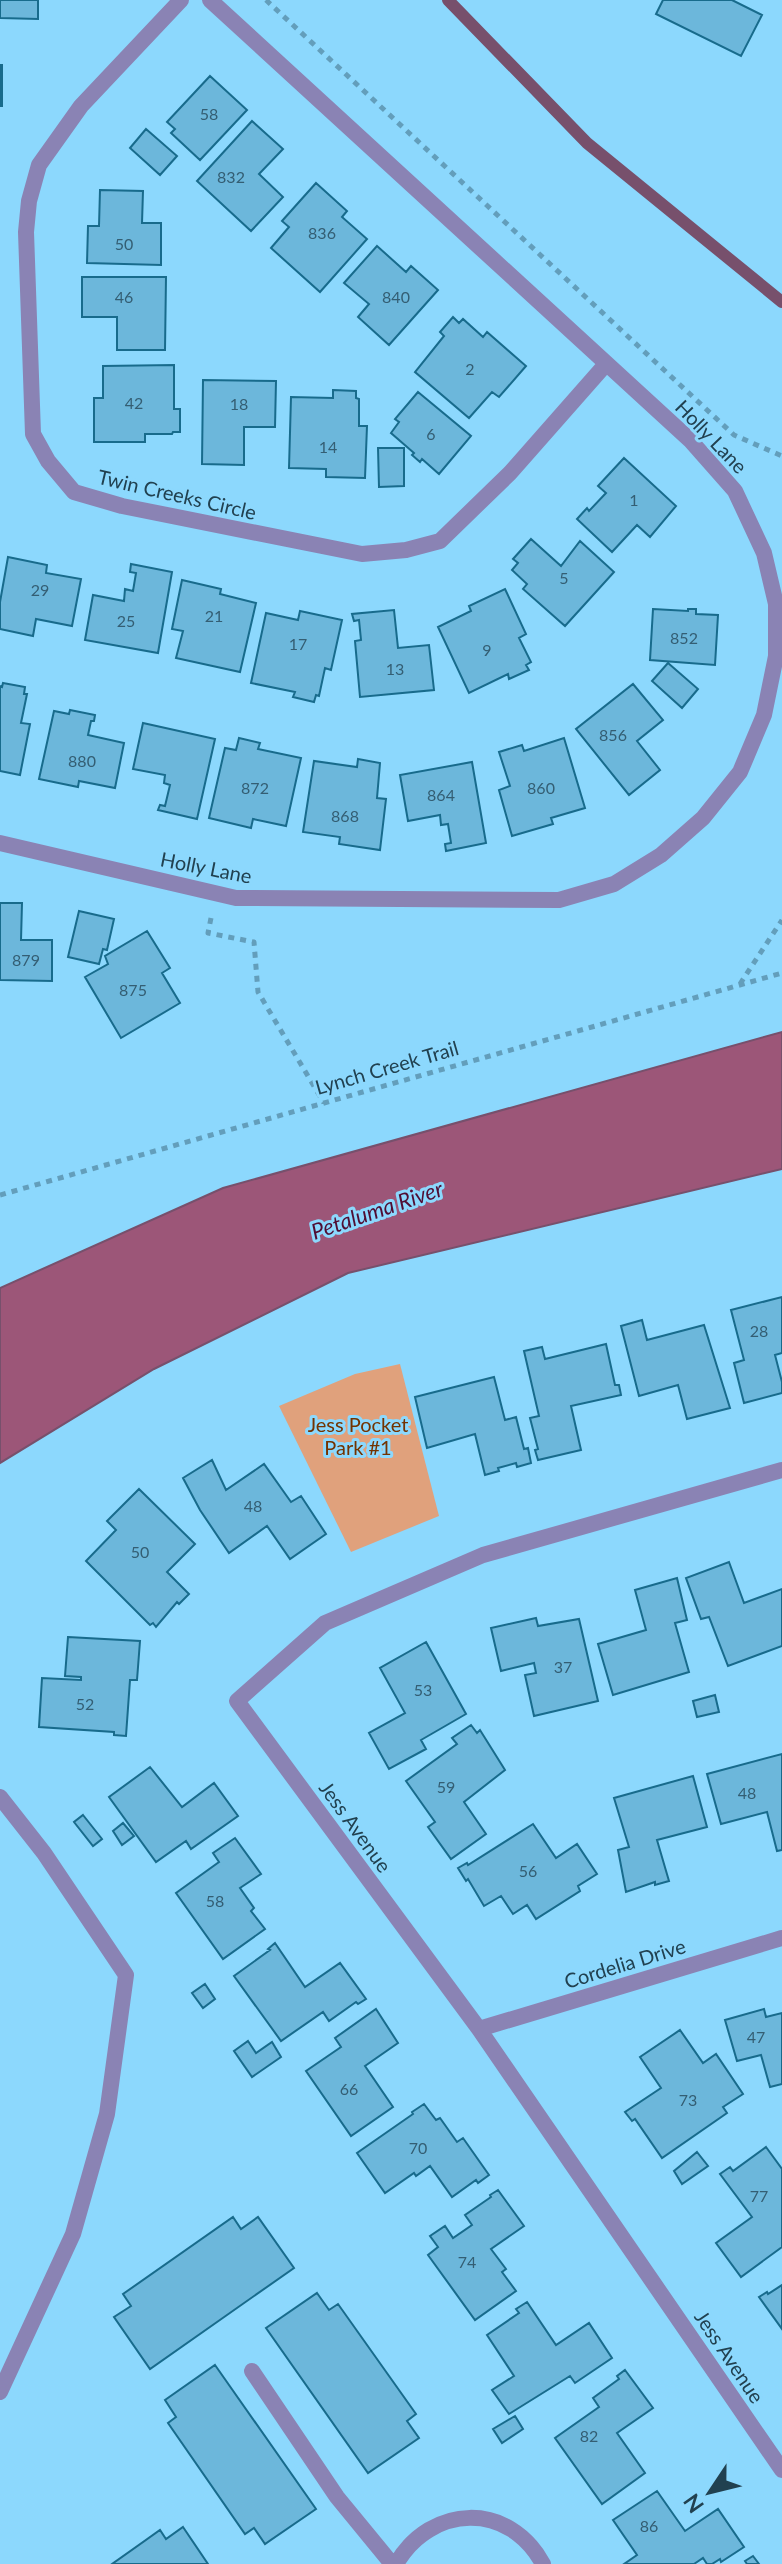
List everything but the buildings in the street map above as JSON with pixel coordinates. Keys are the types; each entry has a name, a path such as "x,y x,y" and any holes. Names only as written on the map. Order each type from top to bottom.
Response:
{"street":[{"name":"Twin Creeks Circle","path":"181,0 81,106 39,165 29,201 26,232 33,434 48,461 74,492 122,506 348,552 362,554 406,550 440,541 510,473 606,364"},
{"name":"Holly Lane","path":"0,843 236,898 559,900 614,884 661,855 703,818 740,772 764,715 776,656 776,604 764,553 735,491 690,440 210,0"},
{"name":"Jess Avenue","path":"782,1470 483,1555 325,1623 237,1701 479,2029 782,2470"},
{"path":"0,1797 44,1853 126,1975 107,2114 73,2234 0,2392"},
{"name":"Cordelia Drive","path":"479,2029 782,1938"},
{"path":"252,2371 337,2497 394,2564 418,2535 437,2524 458,2518 480,2518 502,2524 521,2535 543,2564"}],"path":[{"path":"266,0 734,435 782,456"},
{"path":"216,893 208,933 254,942 258,992 324,1103"},
{"path":"739,985 782,920"},
{"name":"Lynch Creek Trail","path":"0,1195 782,973"}],"green space":[{"name":"Jess Pocket Park #1","path":"400,1364 439,1516 351,1552 279,1406 355,1374"}],"water":[{"name":"Petaluma River","path":"782,1032 782,1169 348,1273 154,1369 0,1463 0,1288 223,1188"}],"waterway":[{"path":"448,0 587,143 782,302"}]}
